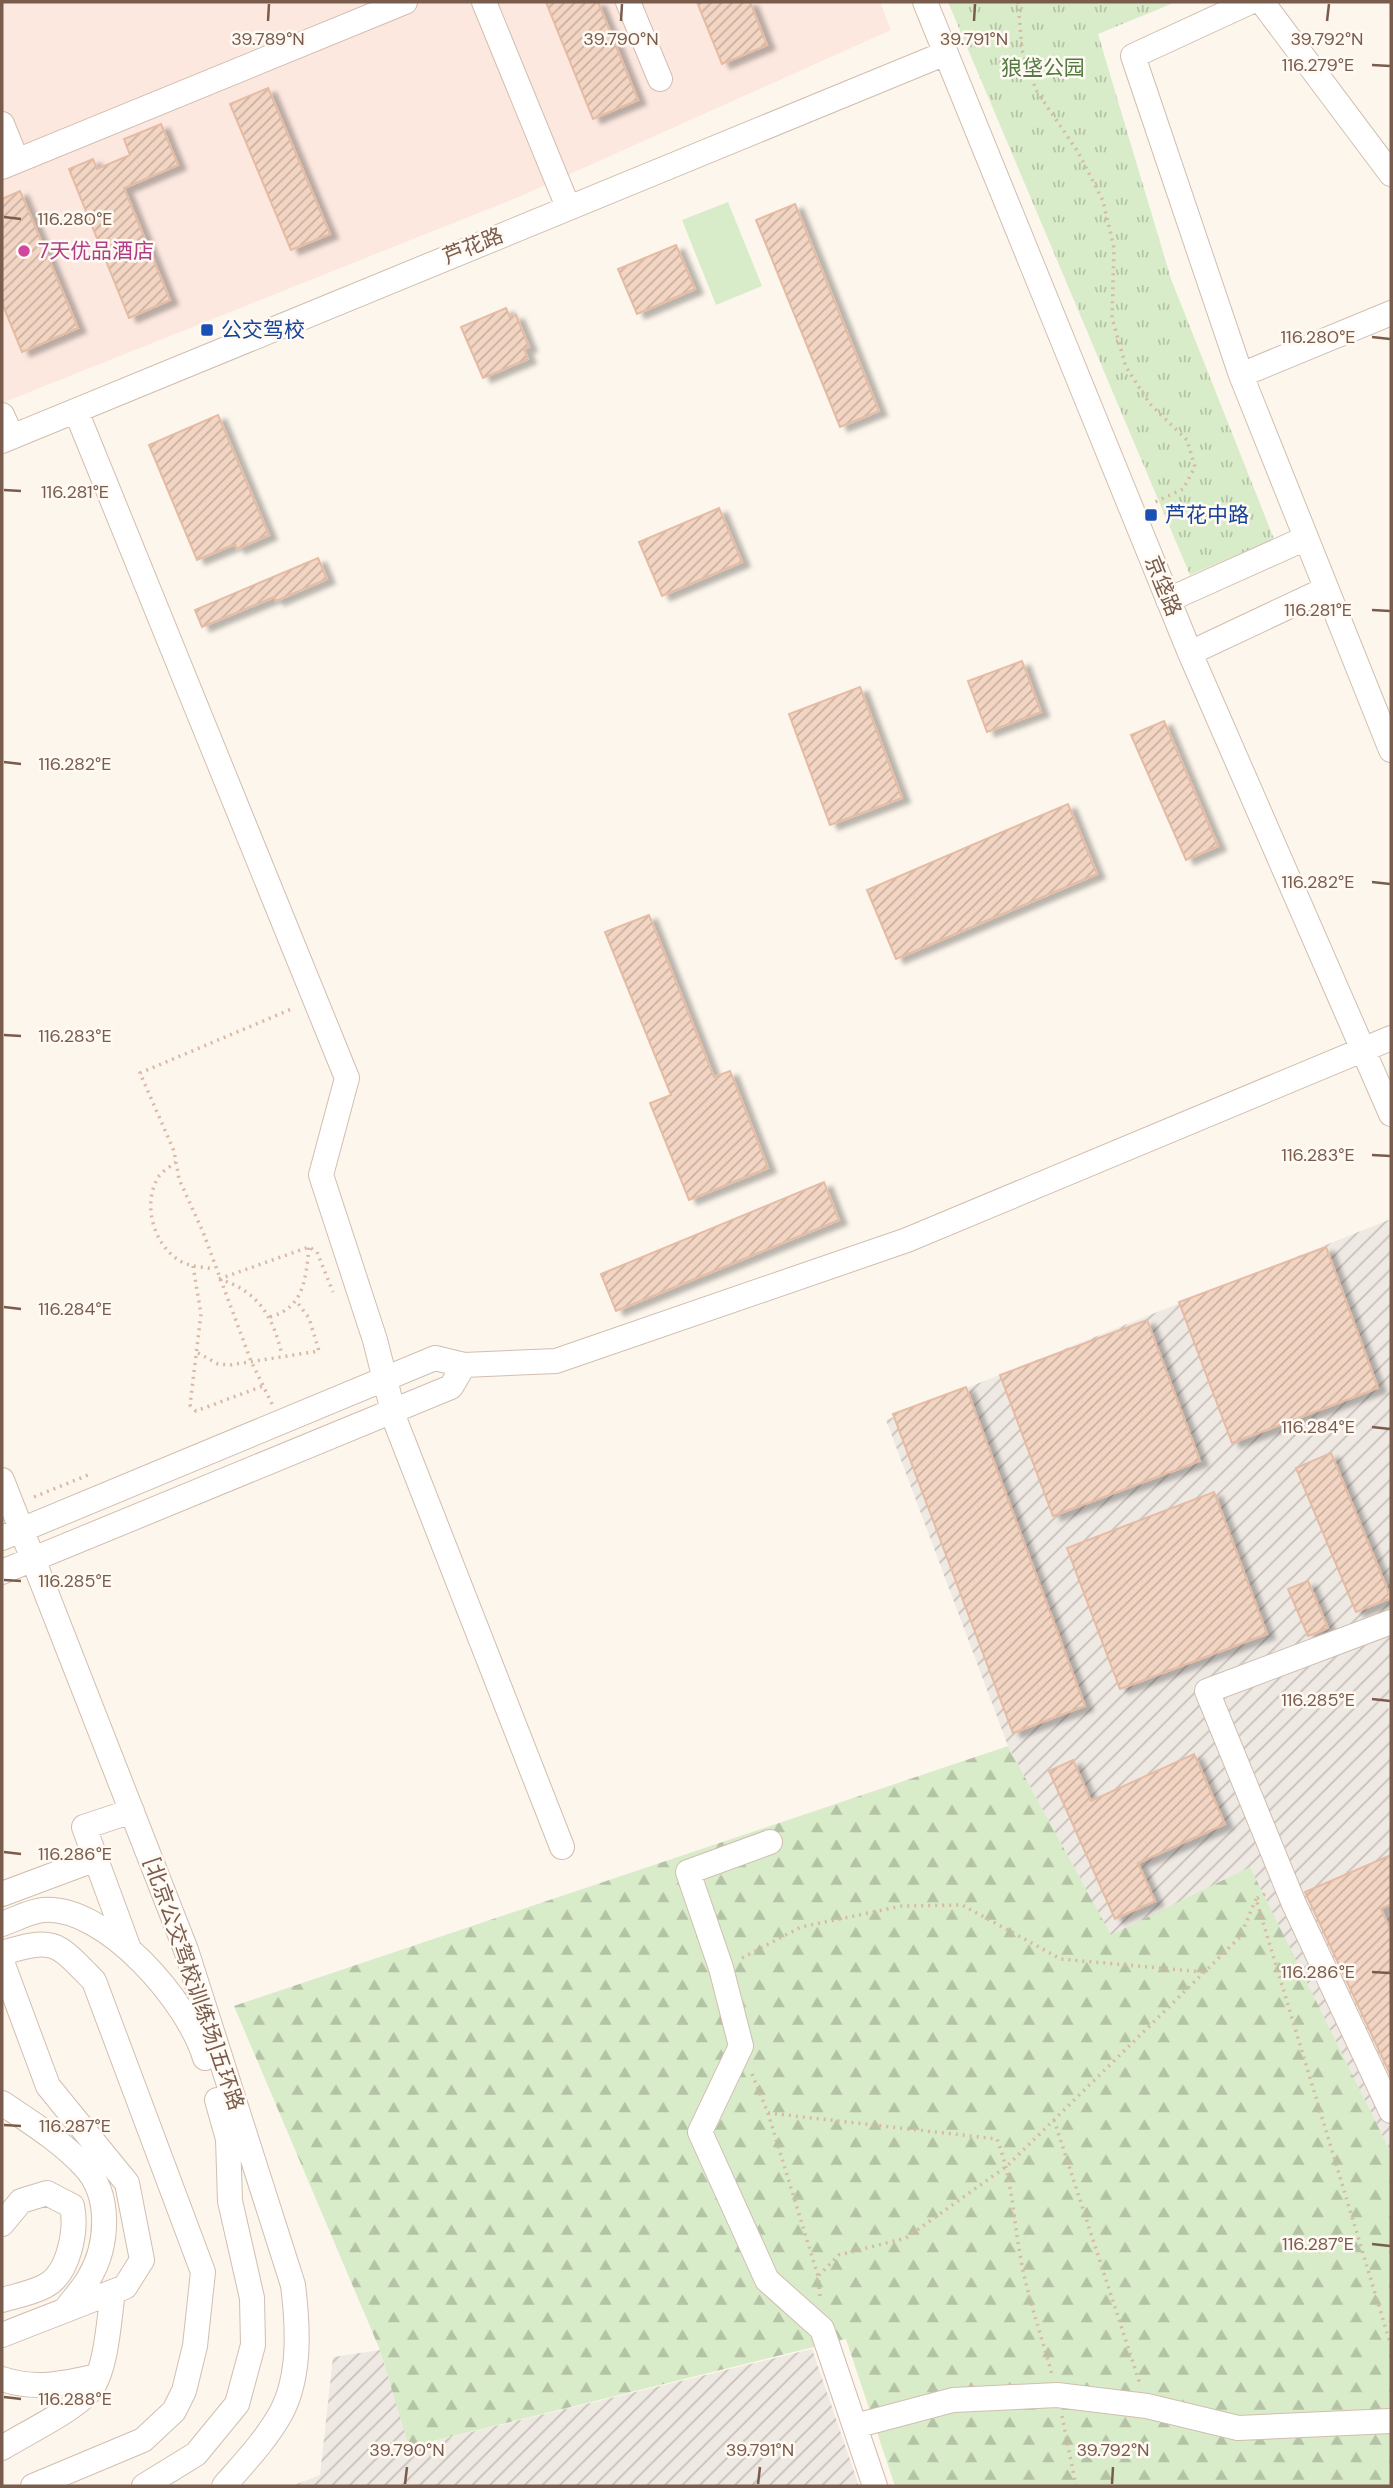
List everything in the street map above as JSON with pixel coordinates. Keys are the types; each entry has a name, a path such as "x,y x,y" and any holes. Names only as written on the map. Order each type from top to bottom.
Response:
{"street":[{"path":"2,124 9,164 405,2"},
{"path":"484,2 568,207"},
{"path":"628,2 660,79"},
{"name":"京垡路","path":"925,2 1189,653 1391,1114"},
{"path":"1250,2 1133,56 1241,375 1304,540 1391,750"},
{"path":"1262,2 1391,174"},
{"name":"芦花路","path":"5,431 76,411 946,53"},
{"path":"1241,375 1391,313"},
{"path":"76,411 347,1078 321,1175 393,1411 562,1847"},
{"path":"1168,600 1304,540"},
{"path":"1189,653 1326,589"},
{"path":"12,1534 435,1358 464,1365 556,1361 907,1240 1391,1038"},
{"path":"2,1572 451,1387 464,1365"},
{"name":"[北京公交驾校训练场]五环路","path":"2,1480 12,1534 34,1558 186,1950 293,2285 298,2323 293,2372 282,2412 256,2450 224,2486"},
{"path":"1391,1622 1207,1691 1285,1882 1391,2111"},
{"path":"130,1950 83,1827 132,1811"},
{"path":"770,1842 688,1872 721,1968 741,2046 700,2132 767,2280 822,2329 875,2486"},
{"path":"2,1894 96,1859"},
{"path":"2,1924 43,1910 76,1917 110,1933 148,1965 199,2037 228,2138 230,2201 252,2310 253,2345 237,2404 196,2454 144,2486"},
{"path":"2,1953 38,1942 64,1951 94,1980 203,2272 195,2346 184,2391 174,2412 143,2440 33,2486"},
{"path":"2,1962 48,2086 127,2183 142,2260 125,2287 2,2335"},
{"path":"2,2103 86,2167 101,2196 104,2234 90,2277 65,2309"},
{"path":"2,2224 21,2201 47,2193 72,2206 76,2225 69,2256 48,2286 2,2300"},
{"path":"2,2448 61,2413 92,2388 97,2376 113,2292"},
{"path":"2,2379 17,2384 57,2385 97,2376"},
{"path":"855,2426 953,2400 1057,2395 1147,2406 1238,2428 1391,2421"},
{"path":"2,2428 61,2413"}],"path":[{"path":"1018,2 1022,50 1036,90 1078,152 1103,201 1114,248 1112,318 1126,367 1150,404 1187,440 1195,467 1183,489 1132,512"},
{"path":"281,1423 251,1361 214,1269 203,1231 179,1179 174,1151 140,1073 315,999"},
{"path":"176,1162 159,1176 152,1200 154,1228 162,1245 181,1261 214,1269"},
{"path":"219,1279 309,1247"},
{"path":"270,1317 283,1313 297,1303 306,1275 309,1247"},
{"path":"309,1247 317,1252 338,1303"},
{"path":"193,1266 201,1314 190,1405 196,1411 263,1385"},
{"path":"219,1279 239,1285 254,1296 270,1317 282,1355"},
{"path":"198,1353 218,1364 319,1351 309,1318 297,1303"},
{"path":"818,2276 839,2255 906,2238 1007,2166 1240,1937 1256,1899 1285,1882"},
{"path":"1256,1899 1391,2346"},
{"path":"721,1968 800,1927 902,1906 962,1905 1061,1959 1205,1972"},
{"path":"741,2046 768,2113 818,2276 822,2329"},
{"path":"768,2113 997,2139 1007,2166 1021,2260 1057,2395 1076,2486"},
{"path":"1054,2120 1147,2406"}],"shaded area":[{"path":"2,2 880,2 891,30 521,196 2,403"},
{"path":"1391,1219 1391,1673 1388,1706 1391,1723 1391,2153 1250,1868 1111,1936 1008,1746 886,1420"},
{"path":"812,2349 859,2486 292,2486 320,2475 333,2357 380,2350 410,2447"}],"green space":[{"name":"狼垡公园","path":"948,2 1176,2 1098,34 1171,279 1274,539 1190,575"},
{"path":"728,202 762,286 716,305 682,220"},
{"path":"1008,1746 1111,1935 1250,1867 1391,2153 1391,2486 895,2486 846,2339 409,2447 380,2350 234,2006"}],"building":[{"path":"546,2 598,2 638,100 593,119"},
{"path":"697,2 750,2 767,45 722,64"},
{"path":"268,88 330,234 291,250 230,104"},
{"path":"161,124 178,165 124,188 170,300 129,318 69,169 93,159 97,169 130,155 124,139"},
{"name":"7天优品酒店","path":"20,191 78,328 22,352 2,303 2,199"},
{"path":"795,204 879,411 840,427 756,220"},
{"path":"676,245 695,289 637,314 618,269"},
{"path":"506,308 510,317 516,315 529,347 524,349 528,359 483,378 461,327"},
{"path":"218,415 269,535 237,549 235,544 197,560 149,445"},
{"path":"719,508 742,562 662,596 639,542"},
{"path":"318,558 327,579 276,601 274,597 202,627 195,610"},
{"path":"1022,661 1041,712 987,732 968,681"},
{"path":"860,687 902,798 830,825 789,714"},
{"path":"1164,721 1218,846 1186,860 1131,735"},
{"path":"1068,804 1097,874 896,959 867,890"},
{"path":"649,915 714,1077 730,1071 768,1168 689,1200 650,1103 671,1095 605,932"},
{"path":"824,1182 839,1220 616,1311 601,1274"},
{"path":"1326,1247 1378,1388 1232,1443 1179,1302"},
{"path":"1147,1320 1200,1461 1053,1516 1000,1375"},
{"path":"966,1387 1085,1706 1013,1733 893,1414"},
{"path":"1331,1453 1391,1598 1356,1612 1296,1468"},
{"path":"1214,1492 1267,1634 1120,1689 1067,1548"},
{"path":"1308,1581 1328,1628 1308,1636 1288,1589"},
{"path":"1194,1754 1225,1824 1138,1863 1155,1901 1115,1919 1049,1771 1073,1760 1091,1801"},
{"path":"1391,1855 1391,1904 1381,1909 1391,1931 1391,2076 1305,1892"}],"place":[{"name":"7天优品酒店","path":"24,251"},
{"name":"公交驾校","path":"207,330"},
{"name":"芦花中路","path":"1151,515"}]}
